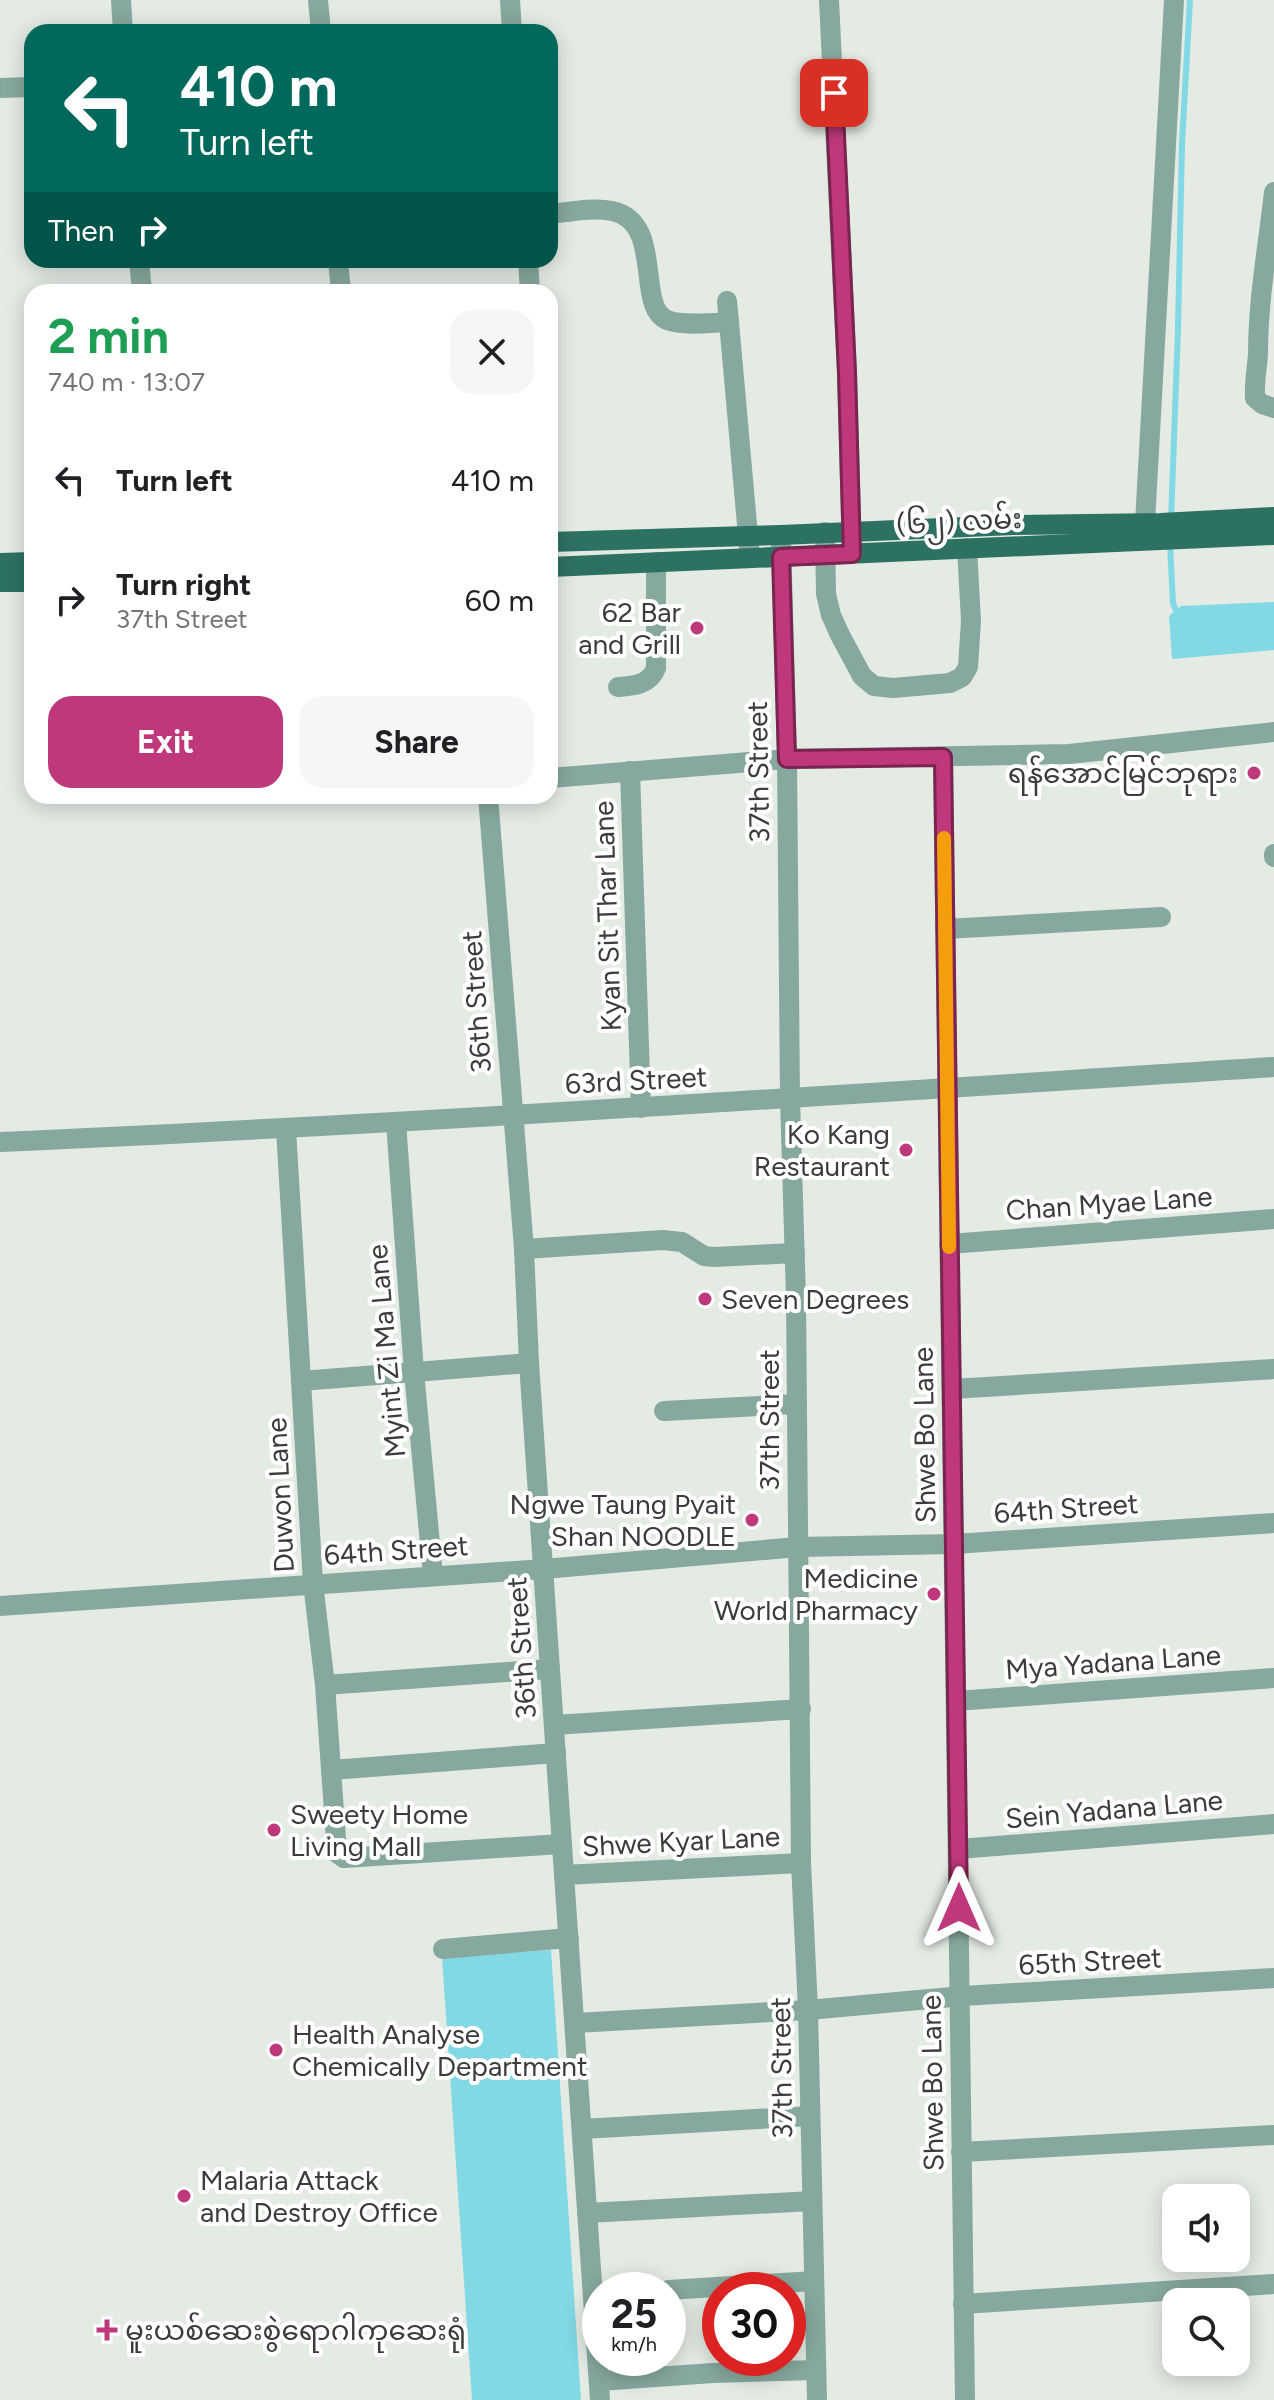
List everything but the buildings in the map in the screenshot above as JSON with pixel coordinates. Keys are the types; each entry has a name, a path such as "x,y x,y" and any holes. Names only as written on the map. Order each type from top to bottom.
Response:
{"main road":[{"name":"(၆၂) လမ်း","path":"558,567 967,548 1274,517"},
{"name":"(၆၂) လမ်း","path":"558,542 1060,523 1274,535"},
{"path":"0,563 24,562"},
{"path":"0,582 24,582"}],"street":[{"path":"121,0 122,24"},
{"path":"318,0 320,24"},
{"path":"510,0 512,24"},
{"path":"829,0 852,554"},
{"path":"1163,529 1174,0"},
{"path":"0,88 24,87"},
{"path":"1274,195 1257,328 1258,357 1254,385 1255,398 1274,408"},
{"path":"558,213 610,210 626,215 635,224 643,242 654,304 662,318 672,322 729,322"},
{"path":"727,301 750,558"},
{"path":"825,532 826,594 831,615 862,676 874,686 905,688 950,683 962,677 968,667 971,621 967,548"},
{"name":"37th Street","path":"781,535 795,1253 801,1863 808,2010 817,2400"},
{"path":"618,687 634,686 649,679 656,668 656,562"},
{"path":"558,777 787,759 1069,754 1274,732"},
{"name":"Shwe Bo Lane","path":"943,757 965,2400"},
{"name":"Kyan Sit Thar Lane","path":"630,771 641,1108"},
{"name":"36th Street","path":"489,804 524,1249 561,1844 593,2272"},
{"path":"945,929 1161,917"},
{"name":"63rd Street","path":"0,1142 286,1129 1274,1067"},
{"name":"Myint Zi Ma Lane","path":"396,1122 433,1576"},
{"name":"Duwon Lane","path":"286,1129 313,1583 325,1685 337,1853 340,1857 561,1844"},
{"name":"Chan Myae Lane","path":"949,1244 1274,1219"},
{"path":"524,1249 663,1240 682,1242 704,1256 714,1257 795,1253"},
{"path":"301,1381 529,1363"},
{"path":"952,1389 1274,1369"},
{"path":"664,1411 797,1404"},
{"name":"64th Street","path":"0,1606 544,1569 798,1547 954,1544 1274,1523"},
{"path":"325,1685 550,1669"},
{"name":"Mya Yadana Lane","path":"956,1701 1274,1678"},
{"path":"554,1725 801,1709"},
{"path":"331,1770 556,1753"},
{"name":"Sein Yadana Lane","path":"959,1849 1274,1824"},
{"name":"Shwe Kyar Lane","path":"564,1875 801,1863"},
{"path":"443,1949 569,1938"},
{"name":"65th Street","path":"575,2023 1274,1978"},
{"path":"582,2129 810,2116"},
{"path":"961,2152 1274,2135"},
{"path":"587,2213 812,2201"},
{"path":"686,2289 814,2281"},
{"path":"963,2304 1274,2284"},
{"path":"599,2391 713,2373 816,2370"}],"water":[{"path":"1274,602 1274,650 1172,659 1169,616 1181,606"},
{"path":"551,1950 581,2400 472,2400 442,1957"}],"waterway":[{"path":"1171,521 1182,143 1190,0"},
{"path":"1170,544 1173,603 1178,616"}],"slow traffic":[{"path":"944,838 949,1247"}],"place":[{"name":"62 Bar and Grill","path":"697,628"},
{"name":"ရန်အောင်မြင်ဘုရား","path":"1254,773"},
{"name":"Ko Kang Restaurant","path":"906,1150"},
{"name":"Seven Degrees","path":"705,1299"},
{"name":"Ngwe Taung Pyait Shan NOODLE","path":"752,1520"},
{"name":"Medicine World Pharmacy","path":"934,1594"},
{"name":"Sweety Home Living Mall","path":"274,1830"},
{"name":"Health Analyse Chemically Department","path":"276,2050"},
{"name":"Malaria Attack and Destroy Office","path":"184,2196"},
{"name":"မူးယစ်ဆေးစွဲရောဂါကုဆေးရုံ","path":"107,2330"}],"route":[{"path":"834,93 852,554 781,557 787,759 943,757 959,1908"}]}
